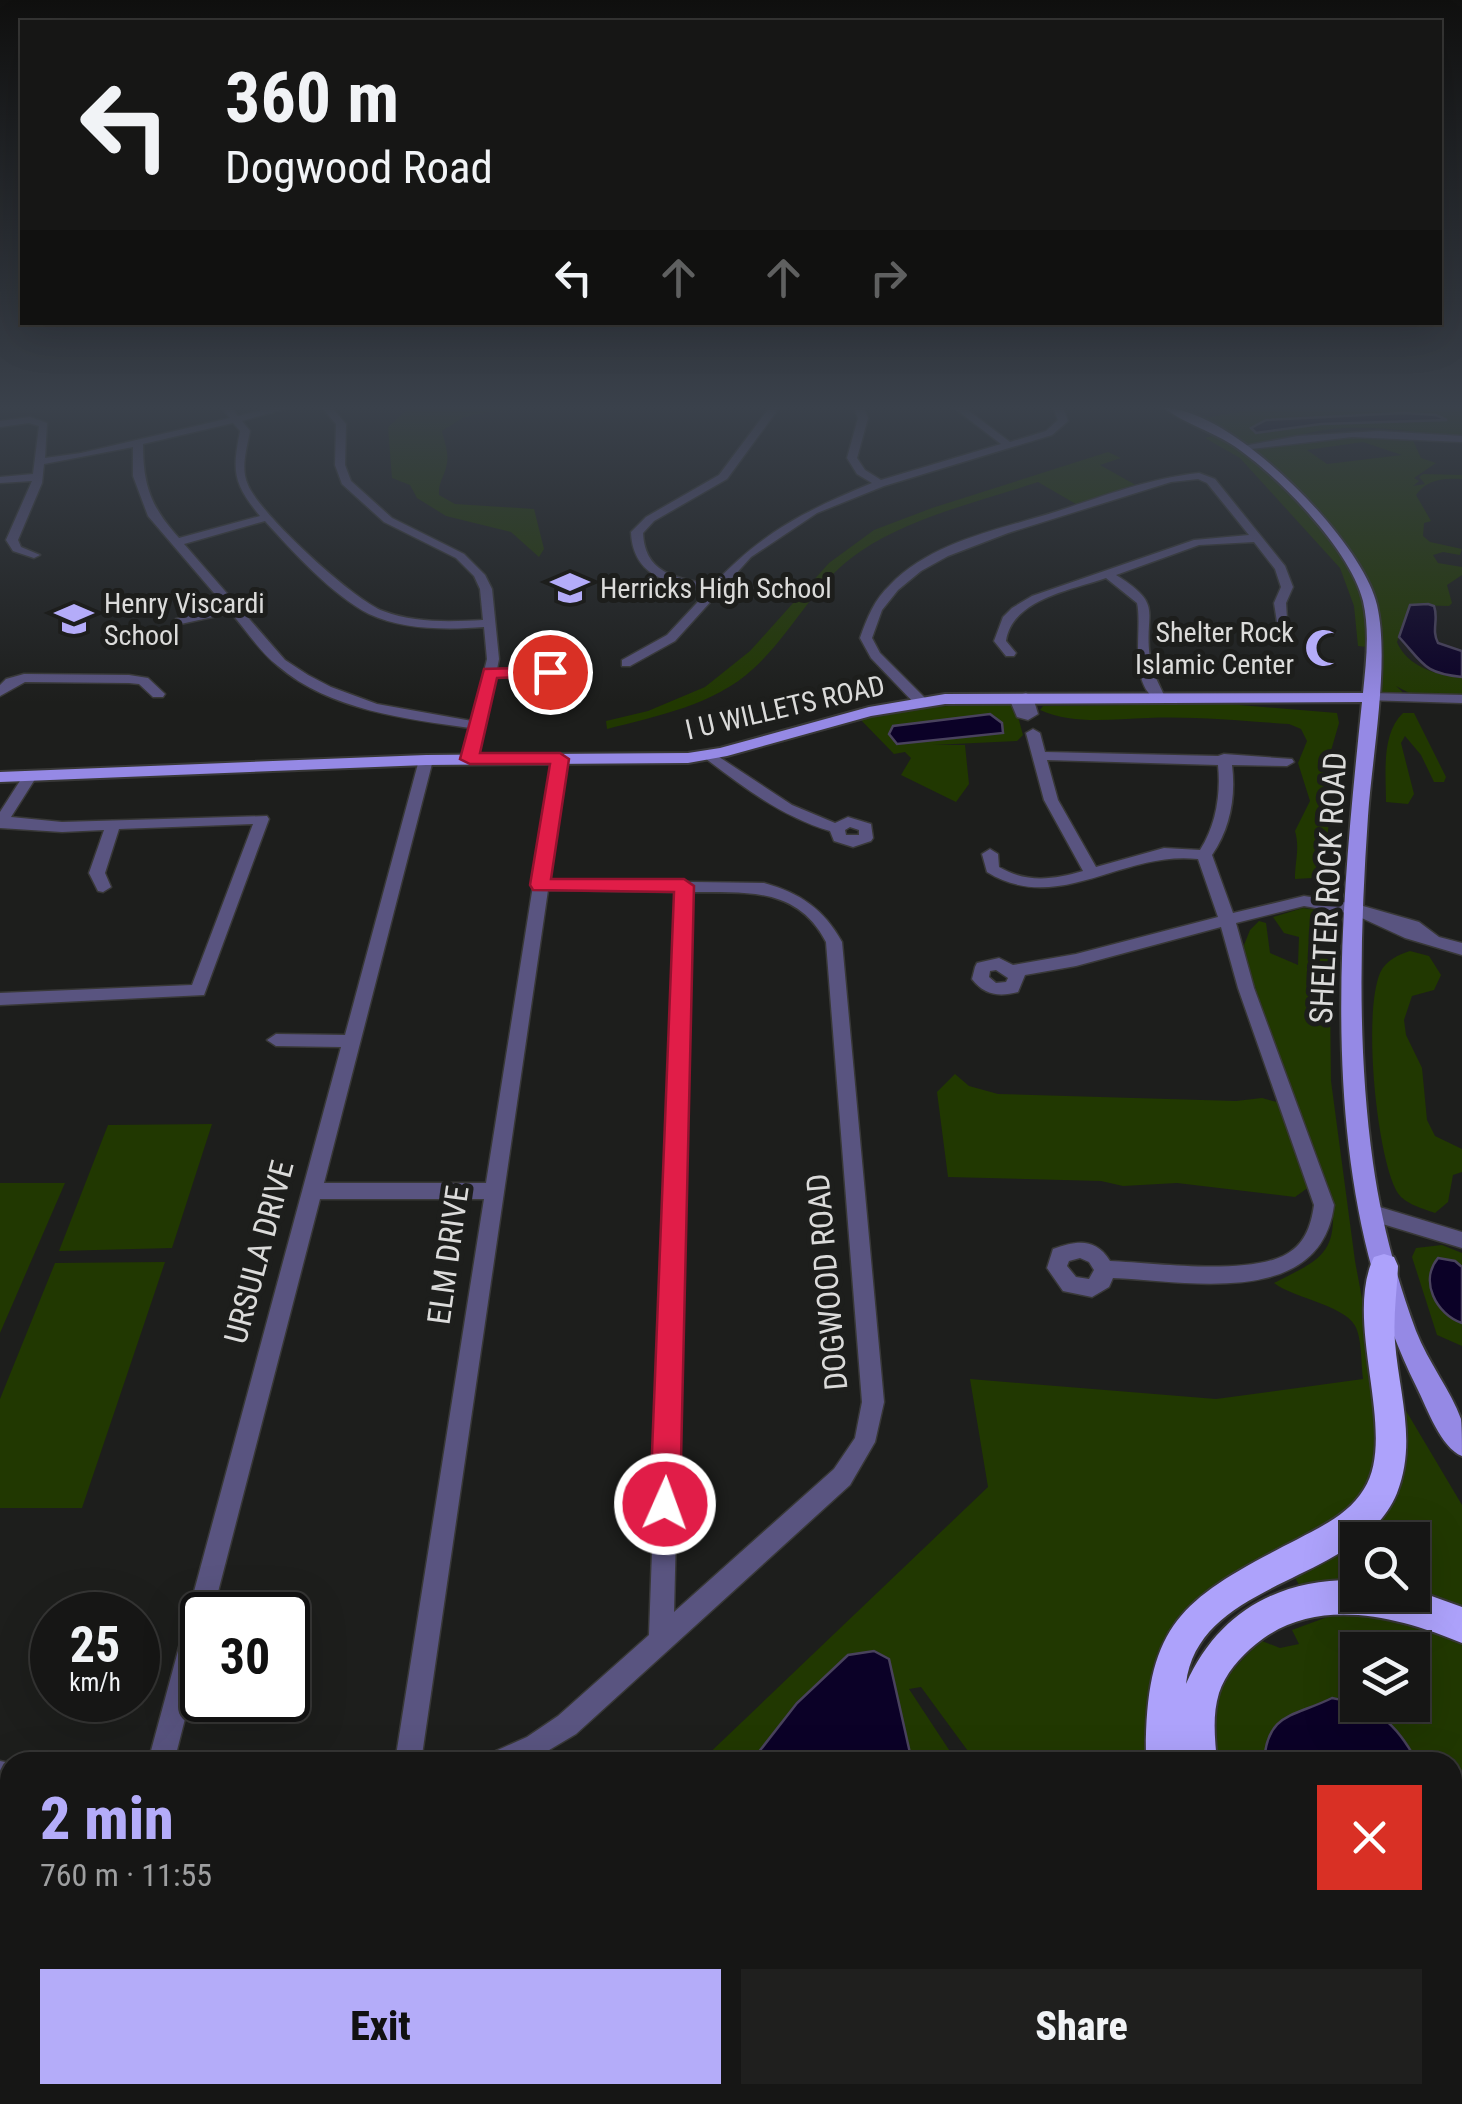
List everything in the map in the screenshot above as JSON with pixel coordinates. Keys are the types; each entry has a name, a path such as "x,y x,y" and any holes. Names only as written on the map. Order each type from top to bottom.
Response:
{"highway":[{"path":"1166,1752 1164,1692 1176,1651 1189,1626 1223,1597 1353,1527 1379,1496 1390,1465 1393,1431 1380,1342 1384,1266"},
{"path":"1197,1752 1194,1712 1208,1670 1236,1638 1261,1618 1294,1604 1348,1596 1405,1604 1462,1625"}],"main road":[{"name":"SHELTER ROCK ROAD","path":"1302,506 1360,578 1374,623 1356,909 1353,1058 1362,1160 1384,1266 1416,1358 1462,1444"},
{"name":"I U WILLETS ROAD","path":"0,777 426,760 710,755 921,702 1021,697 1370,697"}],"street":[{"path":"25,506 12,540 18,549 34,555"},
{"path":"149,506 175,542 282,662 320,689 380,710 475,725"},
{"path":"260,506 364,608 423,624 489,623"},
{"path":"373,506 388,520 445,547 470,565 486,589 490,673 470,759"},
{"path":"674,506 638,532 640,557 652,570 672,580 716,589"},
{"path":"626,663 672,638 747,555 791,522 828,506"},
{"path":"921,702 874,654 866,638 889,595 912,574 967,544 1083,506"},
{"path":"1231,506 1281,568 1287,582 1280,602 1281,619"},
{"path":"175,542 268,517"},
{"path":"1010,653 1002,646 1000,632 1014,611 1036,599 1198,542 1256,538"},
{"path":"1107,574 1139,594 1147,606 1144,658 1158,696"},
{"path":"180,622 232,608"},
{"path":"490,673 550,672"},
{"path":"0,692 11,682 24,678 111,678 143,680 158,694"},
{"path":"1021,697 1022,714 1030,724 1051,800 1091,872"},
{"name":"I U WILLETS ROAD","path":"1370,697 1462,700"},
{"path":"710,755 772,798 814,822 837,828"},
{"path":"1039,756 1287,762"},
{"path":"1204,855 1214,843 1228,776 1224,758"},
{"name":"ELM DRIVE","path":"409,1752 560,759"},
{"name":"URSULA DRIVE","path":"164,1752 426,760"},
{"path":"0,999 198,991 262,819 62,827 1,822 30,776"},
{"path":"103,887 97,873 113,826"},
{"path":"990,854 992,870 1024,886 1049,885 1167,852 1204,855"},
{"path":"1104,1269 1262,1271 1290,1262 1310,1246 1322,1226 1324,1205 1246,988 1204,855"},
{"name":"DOGWOOD ROAD","path":"522,1752 566,1725 842,1477 863,1450 871,1431 873,1402 834,942 827,926 810,908 786,894 736,885 540,885"},
{"path":"661,1638 684,886"},
{"path":"1014,971 1086,958 1304,902 1378,912 1462,950"},
{"path":"276,1040 352,1040"},
{"path":"312,1191 493,1191"},
{"path":"1373,1213 1462,1240"}],"green space":[{"path":"430,506 534,509 544,549 539,557 511,532 446,516"},
{"path":"962,506 902,528 845,563 767,655 738,681 684,708 607,729 606,721 648,711 705,687 750,651 829,563 874,530 932,508"},
{"path":"1284,506 1422,506 1431,521 1424,523 1423,536 1430,542 1462,549 1460,555 1433,555 1438,563 1462,567 1462,575 1447,585 1452,603 1449,606 1410,605 1397,642 1415,664 1462,678 1462,698 1411,694 1396,686 1408,697 1370,697 1375,648 1358,646 1354,606 1340,568"},
{"path":"1014,702 1023,735 1017,741 933,745 965,745 969,784 956,802 901,775 911,758 905,752 894,754 860,719 915,708"},
{"path":"1228,704 1337,713 1339,723 1328,761 1332,789 1325,862 1312,878 1295,879 1295,831 1310,801 1298,763 1307,741 1301,729 1289,724 1200,718 1079,719 1040,710 1043,706"},
{"path":"1403,713 1414,713 1446,777 1444,782 1434,782 1421,755 1405,736 1401,743 1414,794 1408,804 1386,802 1388,743"},
{"path":"1303,908 1325,911 1338,924 1330,993 1331,1081 1355,1261 1377,1378 1379,1460 1370,1493 1346,1519 1197,1601 1152,1695 1154,1752 969,1752 921,1687 909,1689 950,1752 710,1752 988,1487 970,1379 1216,1399 1363,1379 1360,1342 1352,1322 1333,1309 1274,1283 1321,1255 1333,1221 1332,1203 1245,959 1244,945 1259,921 1266,923 1270,953 1298,965 1299,937 1284,933 1273,917"},
{"path":"1410,951 1429,956 1441,975 1434,990 1412,996 1404,1020 1406,1035 1422,1068 1427,1120 1435,1136 1462,1149 1462,1172 1453,1175 1448,1202 1435,1213 1408,1202 1396,1190 1383,1145 1374,1082 1373,1019 1380,973 1389,961"},
{"path":"955,1074 969,1086 998,1094 1236,1101 1262,1098 1277,1102 1309,1187 1295,1197 1177,1183 1123,1186 1101,1181 948,1177 937,1092"},
{"path":"212,1124 172,1248 59,1251 108,1125"},
{"path":"0,1183 65,1183 0,1333"},
{"path":"1442,1245 1462,1253 1462,1267 1455,1261 1454,1320 1462,1323 1462,1346 1437,1335 1412,1257 1416,1248"},
{"path":"165,1262 82,1508 0,1508 0,1399 55,1263"},
{"path":"1399,1399 1462,1505 1462,1619 1430,1604 1430,1522 1355,1522"},
{"path":"1340,1547 1340,1587 1301,1588 1291,1571"},
{"path":"1341,1612 1406,1620 1462,1643 1462,1752 1209,1752 1212,1709 1226,1680 1262,1641 1280,1648 1299,1644 1292,1630"}],"shaded area":[{"path":"1410,605 1434,606 1438,643 1462,651 1462,677 1432,670 1399,637"},
{"path":"990,714 1002,723 1003,733 897,744 889,734 893,726"},
{"path":"1438,1258 1455,1261 1462,1267 1462,1323 1445,1312 1433,1296 1430,1277"},
{"path":"874,1651 889,1659 910,1752 759,1752 797,1703 848,1655"},
{"path":"1332,1698 1340,1700 1340,1722 1388,1722 1411,1752 1265,1752 1271,1734 1285,1718"}],"place":[{"name":"Herricks High School","path":"570,588"},
{"name":"Henry Viscardi School","path":"74,619"},
{"name":"Shelter Rock Islamic Center","path":"1324,648"}],"route":[{"path":"550,672 490,673 470,759 560,759 540,885 684,886 665,1504"}]}
